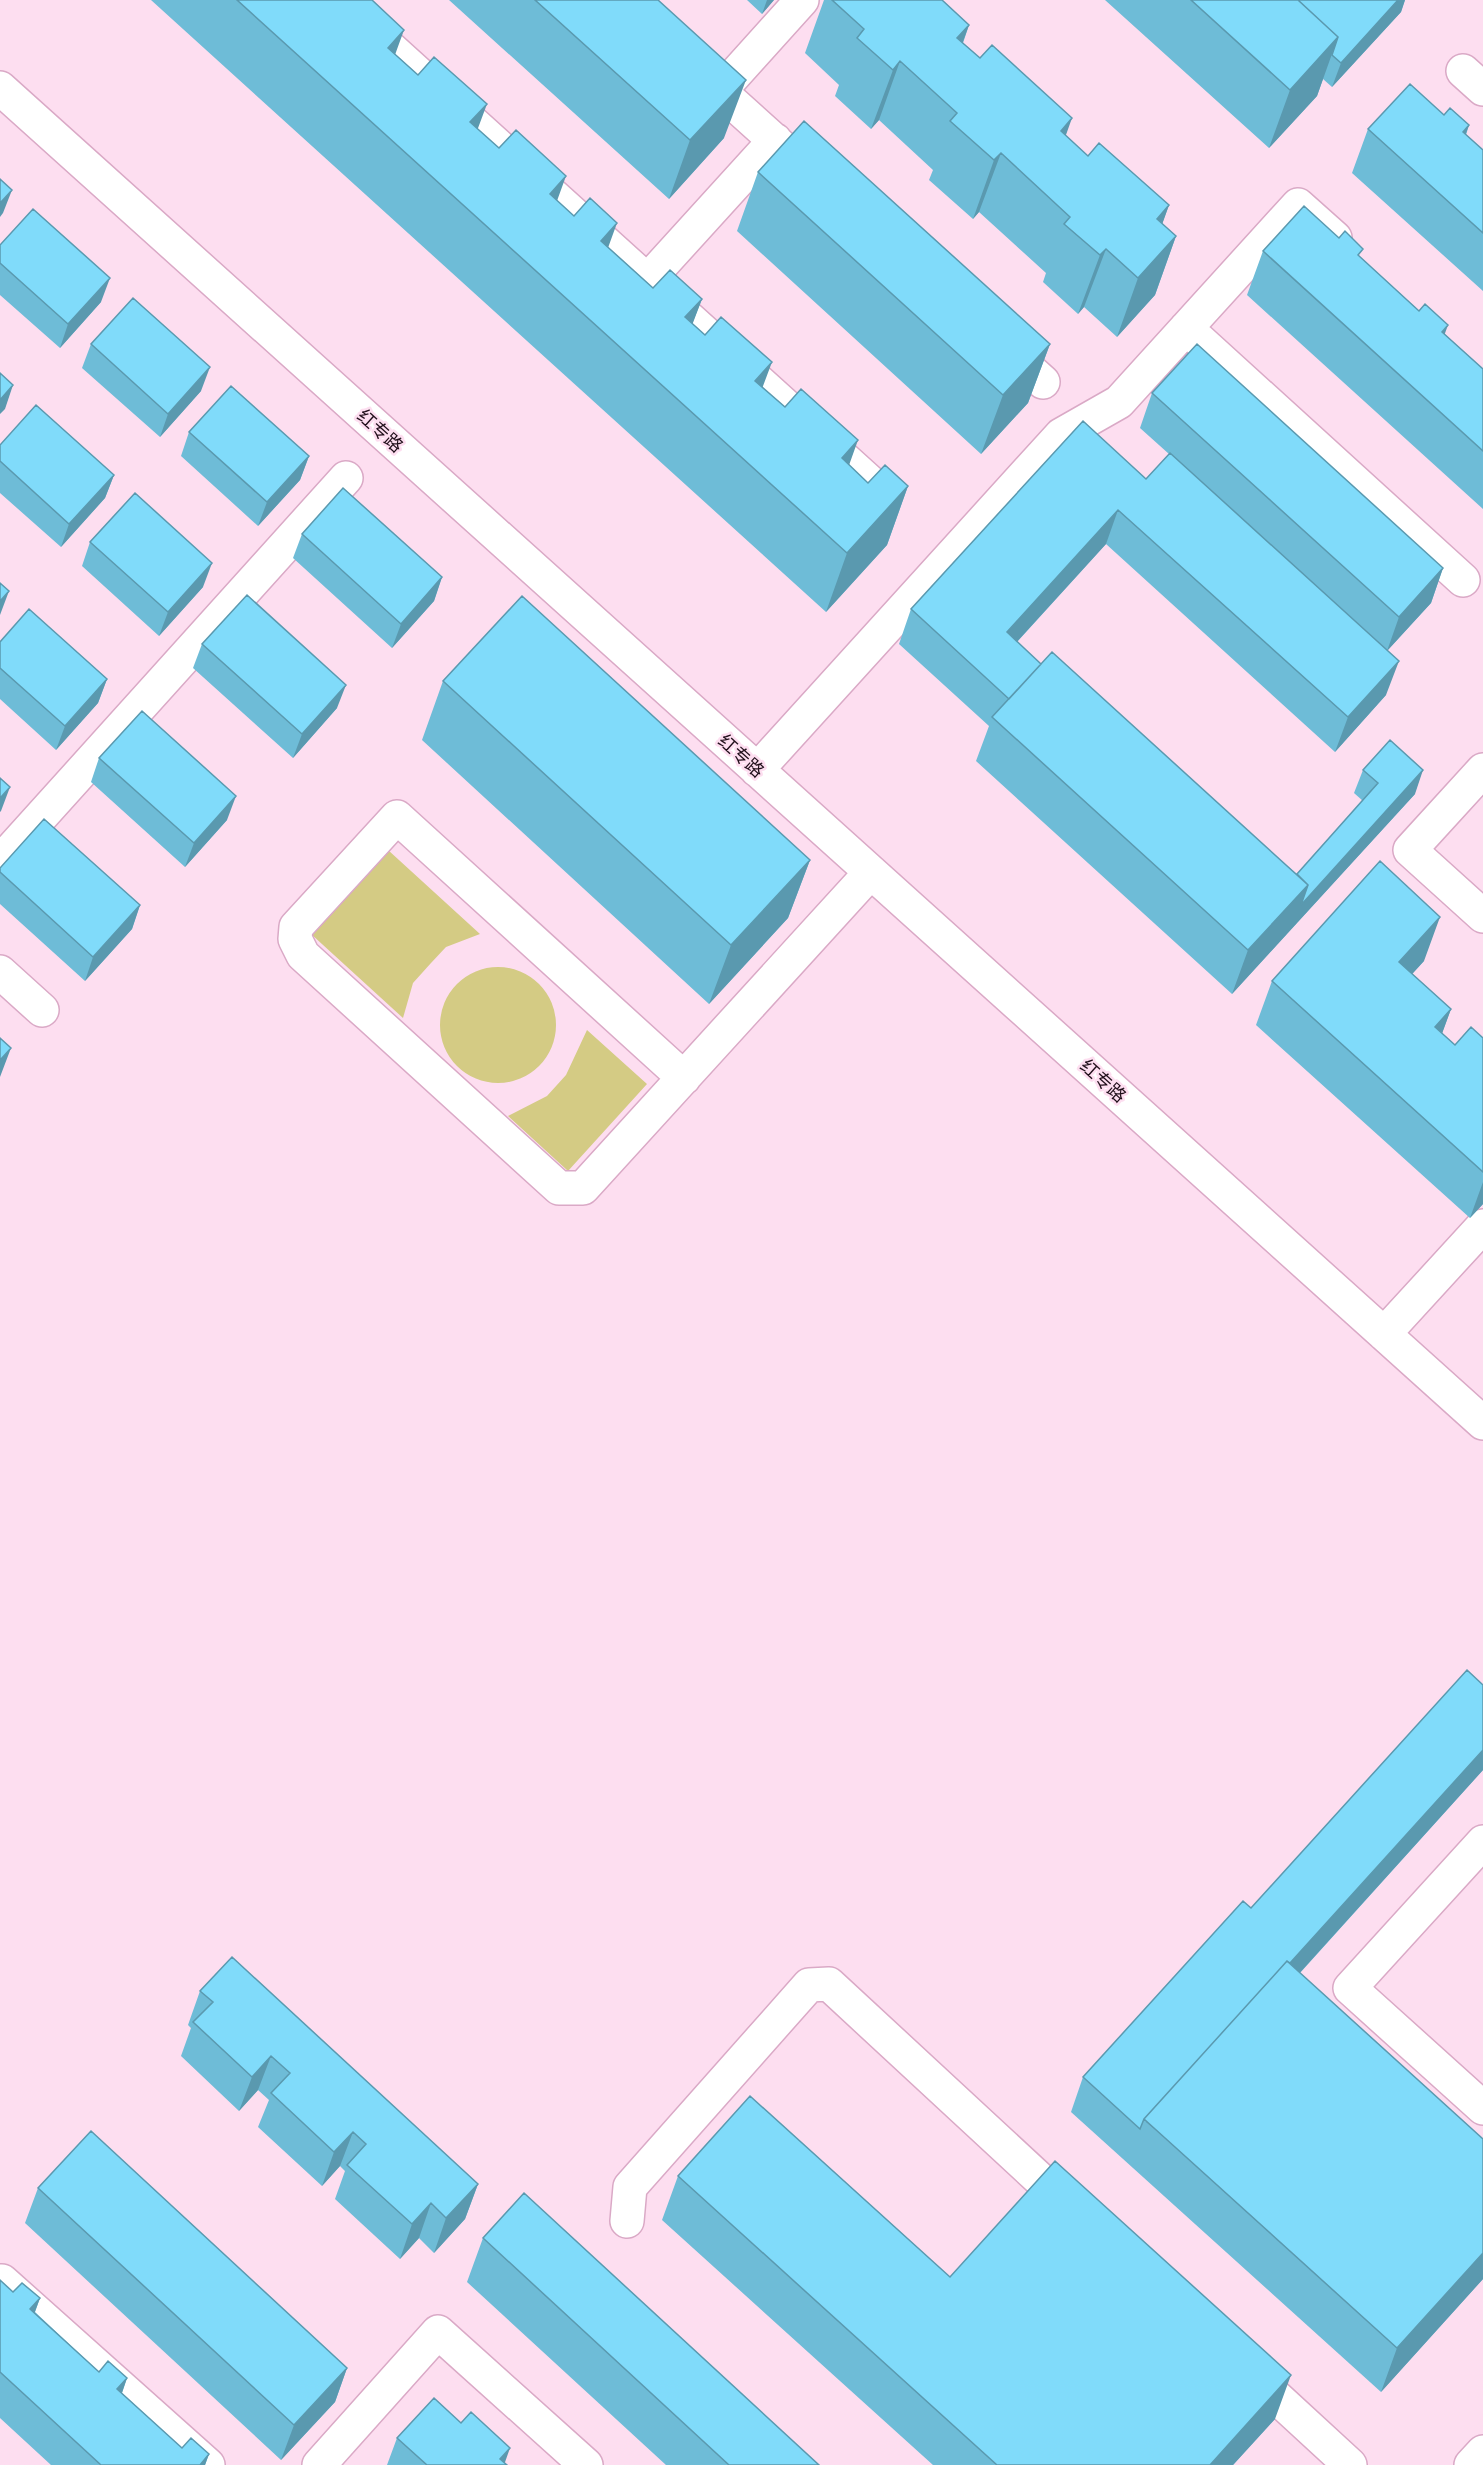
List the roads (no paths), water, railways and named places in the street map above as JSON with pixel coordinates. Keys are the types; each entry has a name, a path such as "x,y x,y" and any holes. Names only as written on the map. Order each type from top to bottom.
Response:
{"street":[{"path":"337,0 882,492"},
{"path":"720,90 802,0"},
{"path":"678,53 835,195"},
{"name":"红专路","path":"0,88 1483,1423"},
{"path":"647,281 775,140"},
{"path":"757,770 1061,435 1119,402 1298,205 1360,261"},
{"path":"982,327 1042,382"},
{"path":"1186,328 1463,580"},
{"path":"0,862 346,478"},
{"path":"1483,770 1410,850 1483,916"},
{"path":"684,1078 397,817 296,927 295,939 303,955 559,1188 582,1188 684,1078 871,872"},
{"path":"0,972 42,1010"},
{"path":"1384,1334 1483,1226"},
{"path":"1483,1842 1350,1988 1483,2108"},
{"path":"627,2222 630,2187 809,1985 829,1984 1098,2233"},
{"path":"2,2280 207,2465"},
{"path":"319,2465 438,2332 586,2465"},
{"path":"1228,2353 1350,2465"},
{"path":"1471,2465 1483,2452"}]}
